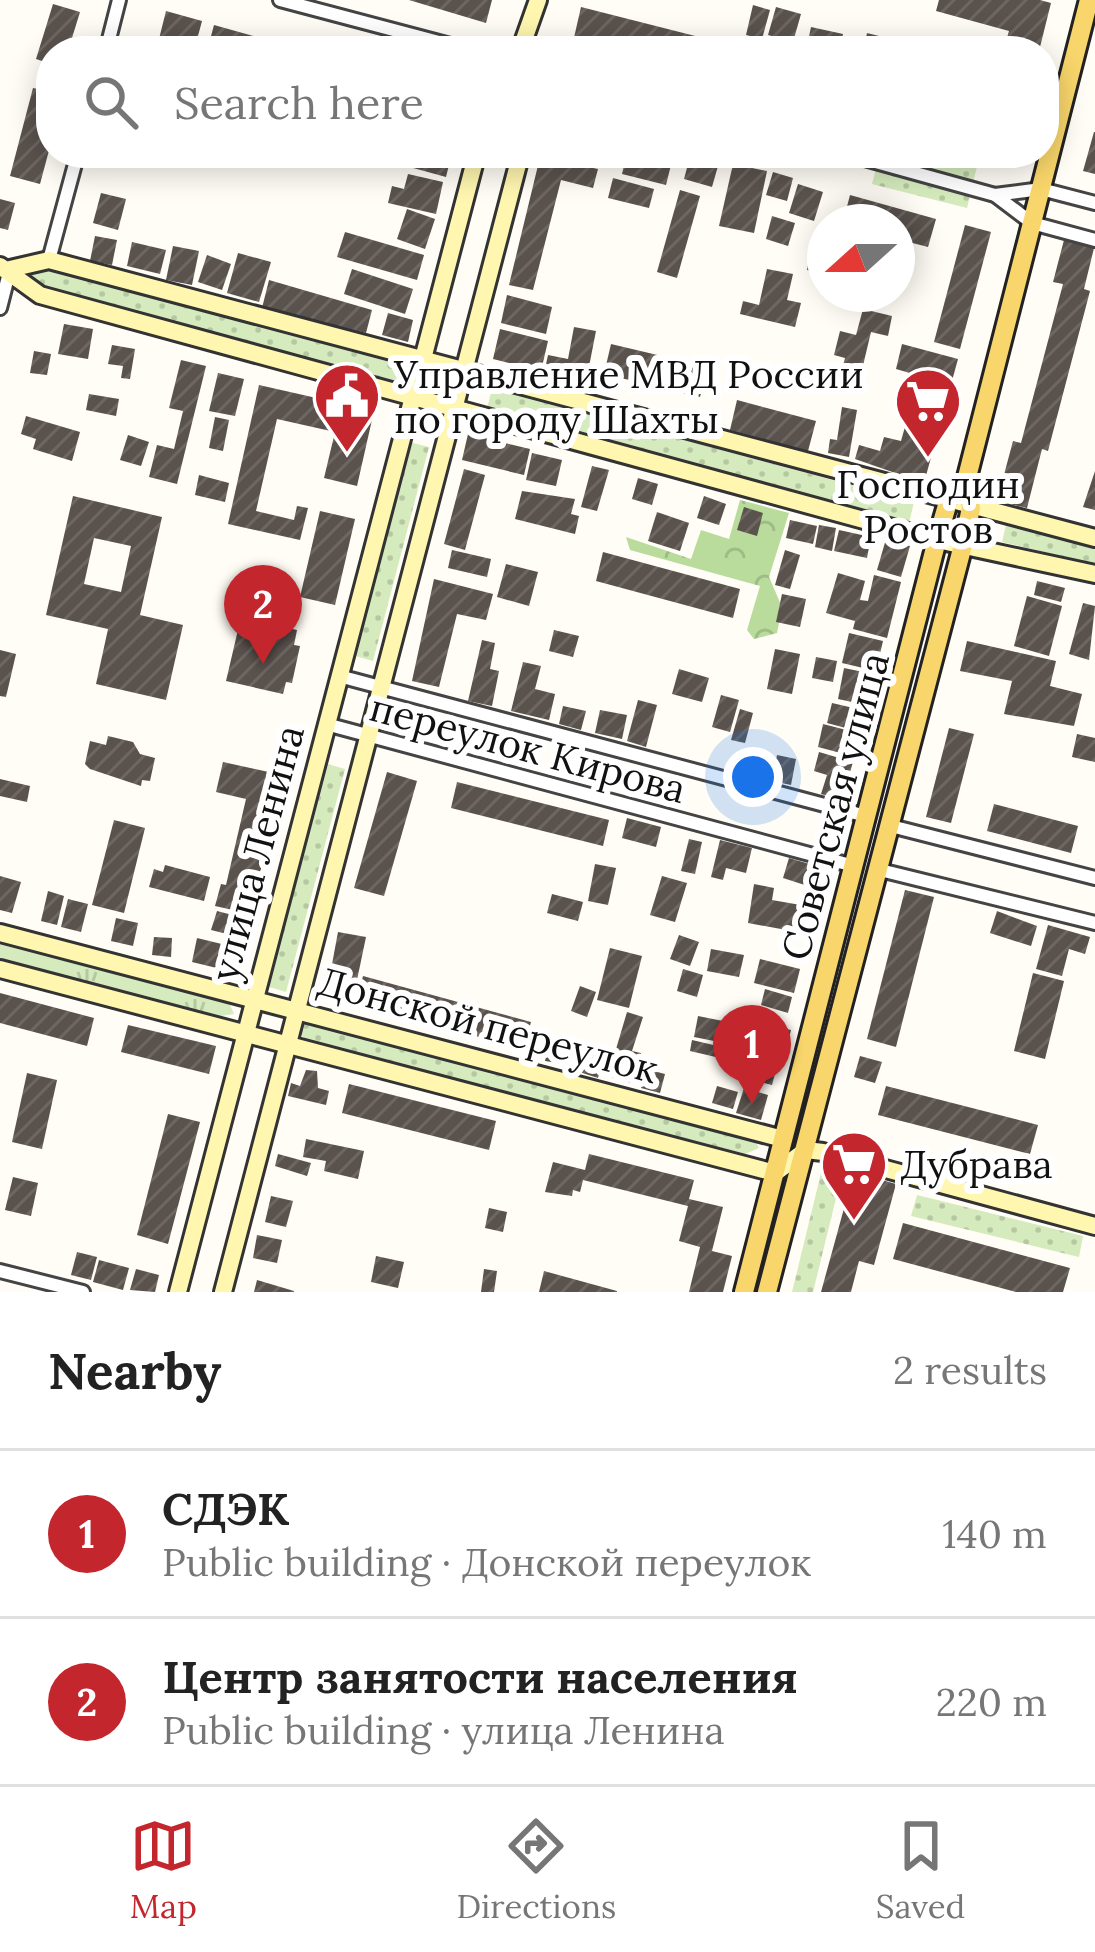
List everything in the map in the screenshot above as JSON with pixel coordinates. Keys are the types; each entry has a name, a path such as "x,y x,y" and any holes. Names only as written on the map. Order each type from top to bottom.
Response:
{"main road":[{"path":"526,36 538,0"},
{"name":"Советская улица","path":"1059,118 1089,0"},
{"name":"улица Ленина","path":"178,1292 473,168"},
{"name":"улица Ленина","path":"223,1292 284,1042 517,168"},
{"name":"Советская улица","path":"767,1292 963,545 971,508 966,481 1046,168"},
{"path":"5,268 50,260 1095,538"},
{"path":"5,268 40,295 937,540 1095,574"},
{"name":"Советская улица","path":"744,1292 937,540 948,502 966,481"},
{"name":"Донской переулок","path":"0,933 1095,1226"},
{"name":"Донской переулок","path":"0,969 775,1173"},
{"path":"775,1173 806,1150"}],"street":[{"path":"110,36 119,0"},
{"path":"280,0 416,36"},
{"path":"50,260 74,168"},
{"path":"896,168 995,196 1032,223 1095,240"},
{"path":"995,196 1041,189 1095,202"},
{"path":"0,308 5,268"},
{"name":"переулок Кирова","path":"339,676 866,816"},
{"name":"переулок Кирова","path":"326,724 854,866"},
{"path":"887,825 1095,878"},
{"path":"877,869 1095,922"},
{"path":"0,1271 82,1292"}],"green space":[{"path":"876,168 977,168 967,208 872,184"},
{"path":"50,263 403,362 396,386 42,291 19,271"},
{"path":"492,388 914,502 909,523 487,409"},
{"path":"409,442 429,447 373,661 352,655"},
{"path":"740,500 789,513 769,577 782,607 777,633 754,639 747,630 760,586 630,550 626,537 691,559 701,530 729,539"},
{"path":"1006,525 1095,547 1095,564 1002,542"},
{"path":"324,763 345,769 286,992 263,985"},
{"path":"0,938 227,998 234,1014 215,1017 0,962"},
{"path":"312,1019 753,1137 759,1148 745,1154 306,1040 296,1029"},
{"path":"822,1169 842,1174 813,1292 792,1292"},
{"path":"917,1195 1083,1236 1079,1257 911,1216"}],"building":[{"path":"409,0 492,0 486,23"},
{"path":"939,0 1051,3 1043,36 1008,36 1009,31 936,11"},
{"path":"53,4 80,12 73,36 43,36"},
{"path":"753,5 770,10 763,36 746,35"},
{"path":"581,7 695,36 574,36"},
{"path":"776,7 801,14 795,36 768,35"},
{"path":"166,11 202,21 198,36 160,36"},
{"path":"214,25 254,36 211,36"},
{"path":"811,27 843,34 843,36 809,36"},
{"path":"36,89 36,168 44,168 40,184 10,176"},
{"path":"1095,132 1095,174 1083,171"},
{"path":"413,168 448,168 446,177"},
{"path":"537,168 598,169 593,188 561,180 533,290 509,285"},
{"path":"623,168 670,168 666,185 622,174"},
{"path":"687,168 717,168 712,187 684,179"},
{"path":"732,168 767,171 754,233 719,226"},
{"path":"773,172 793,178 787,201 766,195"},
{"path":"408,174 443,182 436,214 388,203 392,186 404,189"},
{"path":"613,178 654,189 649,208 608,198"},
{"path":"798,184 823,192 819,204 807,204 807,219 789,213"},
{"path":"680,190 700,196 677,278 657,272"},
{"path":"101,193 126,199 118,230 93,223"},
{"path":"850,195 882,204 848,204"},
{"path":"0,199 15,203 8,230 0,228"},
{"path":"407,209 435,219 425,249 397,239"},
{"path":"915,213 936,219 928,247 915,244"},
{"path":"772,216 795,223 788,246 766,239"},
{"path":"965,225 991,232 960,349 934,342"},
{"path":"345,232 424,255 417,280 337,257"},
{"path":"95,236 117,240 112,265 90,261"},
{"path":"1064,240 1094,248 1084,289 1090,291 1048,451 1042,449 1027,508 997,501 1013,441 1021,443 1063,284 1053,282"},
{"path":"132,242 166,250 160,274 127,266"},
{"path":"173,246 199,251 192,285 166,280"},
{"path":"238,253 271,262 259,302 227,293"},
{"path":"207,255 231,264 222,290 198,282"},
{"path":"352,269 413,289 405,314 344,294"},
{"path":"767,269 793,274 787,300 801,303 795,327 740,314 743,301 759,305"},
{"path":"269,280 372,310 366,333 262,308"},
{"path":"507,295 552,307 546,334 501,323"},
{"path":"862,312 892,316 888,336 871,332 861,374 842,369 845,358 834,355 840,331 856,335"},
{"path":"388,313 413,320 408,342 382,335"},
{"path":"64,324 93,329 88,359 58,354"},
{"path":"574,327 596,331 585,387 543,378 548,355 568,359"},
{"path":"500,329 548,341 541,371 493,359"},
{"path":"611,344 708,367 700,397 604,374"},
{"path":"902,344 958,359 924,483 855,459 859,445 880,451 884,437 901,441 915,391 923,393 927,378 896,369"},
{"path":"112,345 135,349 130,379 121,378 123,366 108,364"},
{"path":"34,351 51,354 47,375 30,373"},
{"path":"181,360 206,366 177,484 149,477 157,445 174,449 183,411 169,408"},
{"path":"218,373 244,379 235,416 209,411"},
{"name":"Управление МВД России по городу Шахты","path":"259,385 374,411 357,486 324,478 335,432 277,419 256,511 294,520 297,506 308,508 300,540 228,524"},
{"path":"89,394 119,399 116,416 86,410"},
{"path":"737,400 816,421 808,451 730,430"},
{"path":"842,407 857,410 849,457 828,453 830,439 837,440"},
{"path":"26,416 80,432 72,461 33,449 36,439 21,434"},
{"path":"215,417 229,420 223,451 209,448"},
{"path":"468,434 530,449 524,475 462,460"},
{"path":"128,435 149,442 141,466 120,460"},
{"path":"532,453 562,460 556,486 526,480"},
{"path":"592,466 609,470 597,511 581,507"},
{"path":"464,469 485,475 465,550 444,544"},
{"path":"1095,471 1095,510 1083,507"},
{"path":"199,475 229,483 225,502 195,495"},
{"path":"638,478 658,484 652,505 632,499"},
{"path":"522,491 575,499 571,514 579,516 575,534 515,519"},
{"path":"73,496 162,517 140,615 183,625 166,700 96,684 108,629 46,615","holes":["94,538 131,546 121,592 84,584"]},
{"path":"704,496 726,504 719,525 697,518"},
{"path":"744,507 763,513 757,536 737,530"},
{"path":"320,511 355,519 335,605 300,597"},
{"path":"657,512 689,523 680,551 648,541"},
{"path":"790,520 817,526 813,544 786,538"},
{"path":"819,525 836,528 832,551 815,547"},
{"path":"839,530 871,537 867,558 834,551"},
{"path":"886,539 910,546 901,577 877,570"},
{"path":"452,550 491,559 487,577 448,568"},
{"path":"785,550 800,555 790,589 775,585"},
{"path":"603,552 740,589 733,618 596,581"},
{"path":"506,564 538,572 529,606 497,597"},
{"path":"838,573 865,581 860,600 868,601 874,575 901,582 887,638 853,629 855,621 826,613"},
{"path":"434,579 493,594 486,620 457,614 439,687 412,681"},
{"path":"1037,581 1065,588 1061,602 1034,595"},
{"path":"782,594 806,599 800,627 776,622"},
{"path":"1027,596 1062,606 1049,656 1014,646"},
{"path":"1083,603 1095,606 1089,660 1069,654"},
{"path":"241,617 297,630 294,645 300,646 292,683 286,682 283,694 226,681"},
{"path":"554,630 579,636 573,657 549,651"},
{"path":"849,633 883,641 876,671 842,663"},
{"path":"482,640 495,643 490,669 499,671 492,706 468,701"},
{"path":"967,641 1056,661 1050,686 1082,694 1074,726 1004,714 1012,681 960,671"},
{"path":"775,649 800,654 792,694 767,689"},
{"path":"0,650 16,654 6,697 0,696"},
{"path":"816,657 837,661 833,682 812,678"},
{"path":"523,662 541,666 535,689 555,694 549,720 511,711"},
{"path":"844,668 873,674 866,705 838,699"},
{"path":"679,669 709,678 702,702 672,694"},
{"path":"721,695 739,700 730,732 712,727"},
{"path":"638,700 657,705 646,747 627,741"},
{"path":"832,703 862,710 857,731 827,723"},
{"path":"563,706 586,711 581,730 559,724"},
{"path":"740,709 753,713 745,743 731,740"},
{"path":"600,710 627,715 622,739 595,733"},
{"path":"823,724 858,733 852,756 818,747"},
{"path":"949,728 974,734 951,823 926,817"},
{"path":"1077,734 1095,738 1095,762 1072,757"},
{"path":"108,736 133,742 140,754 155,758 150,781 142,780 141,786 85,764 90,741 106,745"},
{"path":"819,752 853,762 842,800 821,794 827,775 814,771"},
{"path":"777,755 796,759 791,785 772,781"},
{"path":"223,762 291,777 283,812 274,810 251,914 215,906 221,884 226,885 246,799 216,792"},
{"path":"387,772 417,781 384,896 354,888"},
{"path":"0,779 30,786 27,802 0,796"},
{"path":"457,782 609,820 603,846 451,808"},
{"path":"994,804 1078,826 1071,853 987,831"},
{"path":"627,818 661,827 656,847 622,838"},
{"path":"114,820 145,828 124,913 92,905"},
{"path":"689,839 702,842 695,874 681,871"},
{"path":"720,840 752,848 746,873 726,868 723,880 711,877"},
{"path":"789,858 820,867 814,888 783,878"},
{"path":"595,864 616,868 608,905 588,901"},
{"path":"165,865 210,877 204,901 149,887 154,869 163,872"},
{"path":"0,876 21,882 12,913 0,910"},
{"path":"662,876 687,883 675,922 650,915"},
{"path":"754,884 774,888 772,900 812,907 808,934 748,923"},
{"path":"905,890 934,897 896,1047 867,1039"},
{"path":"48,891 64,896 57,925 41,921"},
{"path":"552,894 583,902 578,921 547,913"},
{"path":"68,899 88,904 81,932 61,927"},
{"path":"217,911 244,918 239,937 211,930"},
{"path":"997,911 1037,926 1031,946 990,933"},
{"path":"116,918 138,923 133,946 111,941"},
{"path":"1048,925 1090,937 1085,954 1069,949 1062,976 1036,969"},
{"path":"338,932 366,937 357,980 330,975"},
{"path":"679,935 699,942 690,966 670,959"},
{"path":"154,937 172,938 171,957 152,955"},
{"path":"197,938 230,946 225,970 192,962"},
{"path":"610,948 642,956 629,1008 597,1000"},
{"path":"711,949 744,955 739,977 707,971"},
{"path":"760,959 800,969 794,993 754,983"},
{"path":"683,969 703,975 697,997 677,991"},
{"path":"1033,973 1064,981 1045,1059 1014,1051"},
{"path":"363,976 531,1022 523,1049 356,1003"},
{"path":"580,986 596,992 587,1017 571,1011"},
{"path":"765,989 792,997 788,1013 761,1005"},
{"path":"0,993 94,1018 87,1046 0,1023"},
{"path":"627,1012 643,1017 632,1051 641,1053 632,1083 608,1076"},
{"path":"698,1016 723,1021 719,1042 694,1037"},
{"path":"765,1023 791,1030 784,1058 758,1052"},
{"path":"128,1025 216,1046 209,1074 121,1052"},
{"path":"692,1040 722,1047 720,1058 690,1051"},
{"path":"549,1041 561,1043 558,1063 545,1061"},
{"path":"580,1047 605,1054 598,1078 573,1070"},
{"path":"860,1056 882,1062 875,1083 854,1077"},
{"path":"754,1059 777,1066 772,1085 748,1079"},
{"path":"646,1069 665,1074 660,1093 641,1088"},
{"path":"306,1070 317,1071 318,1088 329,1091 326,1105 288,1096 291,1083 300,1086"},
{"path":"27,1073 57,1080 42,1149 12,1142"},
{"path":"349,1084 496,1121 489,1150 342,1113"},
{"path":"717,1086 738,1092 733,1109 712,1103"},
{"path":"886,1086 1038,1125 1030,1154 878,1115"},
{"path":"744,1088 768,1095 761,1120 736,1113"},
{"path":"168,1114 200,1122 168,1244 137,1235"},
{"path":"306,1139 364,1151 358,1179 324,1171 326,1161 303,1157"},
{"path":"278,1154 311,1163 307,1176 275,1166"},
{"path":"589,1154 694,1180 689,1199 723,1207 712,1251 732,1256 723,1292 689,1292 700,1247 679,1241 688,1206 583,1180 580,1192 573,1190 572,1196 545,1192 553,1162 585,1170"},
{"path":"854,1172 896,1184 874,1265 859,1261 851,1292 821,1292"},
{"path":"13,1177 38,1183 31,1216 5,1210"},
{"path":"271,1196 293,1201 286,1227 265,1222"},
{"path":"489,1208 507,1212 503,1232 485,1228"},
{"path":"903,1223 1070,1268 1063,1292 1016,1292 893,1259"},
{"path":"257,1235 282,1240 277,1263 253,1258"},
{"path":"77,1252 97,1257 91,1280 71,1275"},
{"path":"376,1256 404,1262 398,1288 371,1282"},
{"path":"99,1260 129,1268 123,1290 93,1282"},
{"path":"136,1269 159,1275 155,1292 130,1290"},
{"path":"484,1269 497,1271 494,1292 481,1292"},
{"path":"544,1271 617,1291 617,1292 539,1292"},
{"path":"257,1280 294,1291 294,1292 254,1292"}],"place":[{"name":"Управление МВД России по городу Шахты","path":"347,455"},
{"name":"Господин Ростов","path":"928,460"},
{"name":"Центр занятости населения","path":"263,664"},
{"name":"СДЭК","path":"752,1104"},
{"name":"Дубрава","path":"854,1223"}]}
